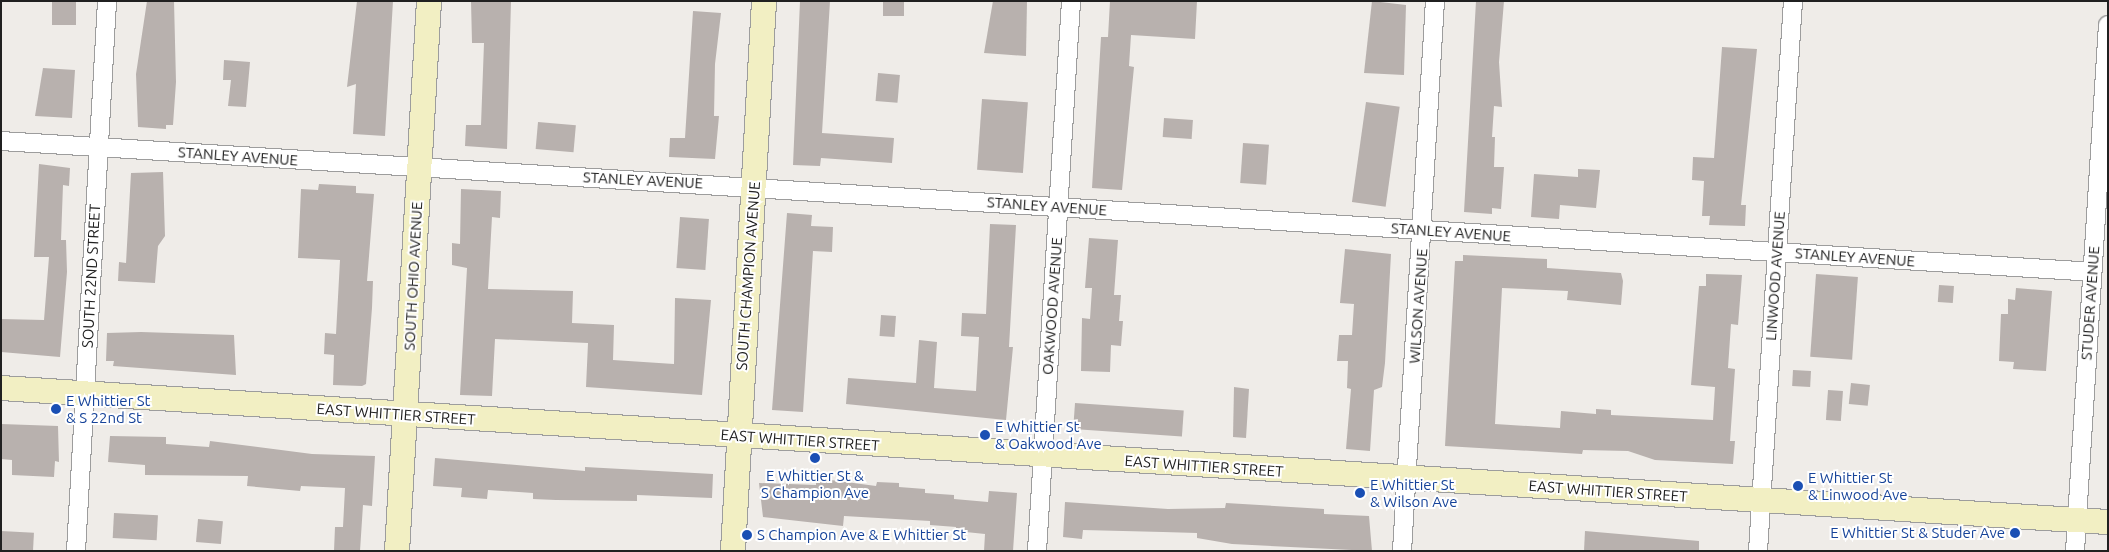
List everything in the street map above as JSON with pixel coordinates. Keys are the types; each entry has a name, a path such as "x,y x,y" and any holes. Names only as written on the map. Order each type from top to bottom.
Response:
{"street":[{"name":"SOUTH 22ND STREET","path":"76,551 107,1"},
{"name":"SOUTH OHIO AVENUE","path":"398,551 429,1"},
{"name":"SOUTH CHAMPION AVENUE","path":"732,551 764,1"},
{"name":"OAKWOOD AVENUE","path":"1037,551 1071,1"},
{"name":"WILSON AVENUE","path":"1402,551 1423,230 1435,1"},
{"name":"LINWOOD AVENUE","path":"1758,551 1793,1"},
{"name":"STUDER AVENUE","path":"2075,551 2108,25"},
{"name":"STANLEY AVENUE","path":"1,142 754,186 2092,272"},
{"name":"EAST WHITTIER STREET","path":"1,388 1406,479 2108,522"}],"building":[{"path":"52,1 76,1 76,25 52,25"},
{"path":"147,1 174,1 176,82 173,125 166,125 166,129 138,127 136,74"},
{"path":"357,1 393,1 385,136 353,134 356,84 347,87"},
{"path":"471,1 511,1 507,149 465,146 466,125 481,125 484,43 472,43"},
{"path":"800,1 830,1 822,133 894,138 892,163 821,158 820,166 793,165"},
{"path":"883,1 904,1 904,16 883,16"},
{"path":"993,1 1027,1 1026,56 984,53"},
{"path":"1110,1 1197,1 1195,39 1131,35 1129,66 1134,67 1122,190 1092,188 1101,37 1108,37"},
{"path":"1372,1 1406,5 1404,75 1364,73"},
{"path":"1476,1 1504,1 1499,62 1502,107 1494,106 1492,137 1495,137 1494,167 1504,167 1501,209 1492,208 1492,214 1464,212"},
{"path":"693,11 721,13 715,64 714,116 719,116 715,159 669,157 670,138 685,138"},
{"path":"1722,47 1757,49 1741,205 1746,205 1745,226 1709,225 1710,216 1702,216 1704,181 1692,180 1693,157 1714,158"},
{"path":"224,60 250,62 246,107 228,106 231,80 223,80"},
{"path":"43,68 75,70 72,118 35,116"},
{"path":"878,73 900,75 897,103 876,101"},
{"path":"982,99 1028,102 1023,173 977,170"},
{"path":"1366,102 1400,107 1386,207 1352,202"},
{"path":"1164,118 1193,120 1192,139 1163,137"},
{"path":"538,122 576,125 574,152 536,149"},
{"path":"1243,143 1269,145 1266,185 1240,183"},
{"path":"39,164 70,168 69,186 63,185 61,240 66,240 67,272 60,357 1,352 1,319 44,320 49,257 34,257"},
{"path":"1578,169 1600,170 1596,208 1560,205 1559,219 1531,217 1534,174 1578,177"},
{"path":"163,172 165,236 158,246 155,283 118,281 119,262 126,263 131,173"},
{"path":"319,184 356,186 356,193 374,194 367,281 373,281 372,308 366,384 362,386 333,385 334,355 324,354 325,333 336,334 340,260 298,258 301,189 318,190"},
{"path":"461,189 501,191 500,218 492,217 488,289 573,291 572,323 614,325 613,360 674,364 675,298 711,300 702,395 586,387 588,343 495,339 492,396 460,395 467,268 452,265 452,243 460,244"},
{"path":"787,213 812,215 811,226 833,227 832,252 813,251 803,412 772,410"},
{"path":"680,217 709,219 705,270 676,268"},
{"path":"990,224 1016,225 1009,347 1013,347 1006,420 846,404 848,378 916,383 919,340 937,342 934,388 976,391 979,337 961,336 962,313 986,314"},
{"path":"1089,238 1118,240 1114,295 1121,295 1119,321 1123,321 1121,346 1111,345 1110,372 1081,371 1082,318 1090,319 1092,288 1085,288"},
{"path":"1345,249 1391,254 1385,363 1382,387 1374,390 1370,451 1346,449 1351,389 1347,388 1348,361 1337,361 1339,335 1352,335 1354,304 1340,303"},
{"path":"1463,255 1547,259 1547,268 1621,273 1623,281 1621,305 1567,300 1568,291 1502,288 1495,424 1560,428 1561,411 1596,414 1596,409 1611,410 1611,415 1713,420 1715,387 1691,385 1699,286 1706,286 1706,274 1742,275 1738,325 1731,324 1728,368 1735,369 1730,441 1735,441 1733,464 1655,460 1628,451 1583,450 1582,454 1445,446 1455,261 1463,261"},
{"path":"1816,274 1858,277 1852,360 1810,357"},
{"path":"1939,285 1954,286 1953,303 1938,302"},
{"path":"2016,288 2052,291 2046,371 2013,369 2014,362 1999,361 2001,314 2008,314 2008,299 2015,300"},
{"path":"881,315 896,316 894,337 880,336"},
{"path":"141,332 234,335 236,375 113,366 114,361 106,361 107,333"},
{"path":"1793,370 1811,371 1810,387 1792,386"},
{"path":"1851,383 1870,385 1868,406 1849,404"},
{"path":"1234,387 1249,389 1246,438 1233,437"},
{"path":"1828,390 1843,391 1841,421 1826,420"},
{"path":"1075,403 1184,411 1182,437 1073,429"},
{"path":"1,424 58,426 59,462 55,461 54,477 12,475 12,460 1,459"},
{"path":"110,436 166,437 166,444 209,447 210,441 312,454 375,456 372,506 363,505 360,551 334,551 335,527 343,527 345,488 301,486 300,491 247,486 248,476 145,475 145,465 108,462"},
{"path":"435,458 585,471 585,467 713,474 712,498 637,495 637,501 556,500 533,499 533,493 488,490 487,499 461,497 462,488 433,486"},
{"path":"816,478 876,486 877,482 899,483 899,487 925,489 925,493 954,495 954,499 988,502 989,491 1017,493 1013,551 984,551 985,534 956,531 956,527 930,525 930,521 844,516 843,526 763,517 759,483 816,485"},
{"path":"1065,502 1168,509 1225,508 1226,503 1324,509 1324,514 1369,516 1372,551 1232,544 1197,538 1197,533 1083,530 1082,539 1063,537"},
{"path":"114,513 158,515 157,540 113,538"},
{"path":"198,519 223,521 221,544 196,542"},
{"path":"1,531 34,533 33,551 1,551"},
{"path":"1585,531 1699,541 1699,551 1584,551"}],"place":[{"name":"E Whittier St & S 22nd St","path":"56,409"},
{"name":"E Whittier St & Oakwood Ave","path":"985,435"},
{"name":"E Whittier St & S Champion Ave","path":"815,458"},
{"name":"E Whittier St & Linwood Ave","path":"1798,486"},
{"name":"E Whittier St & Wilson Ave","path":"1360,493"},
{"name":"E Whittier St & Studer Ave","path":"2015,533"},
{"name":"S Champion Ave & E Whittier St","path":"747,535"}]}
